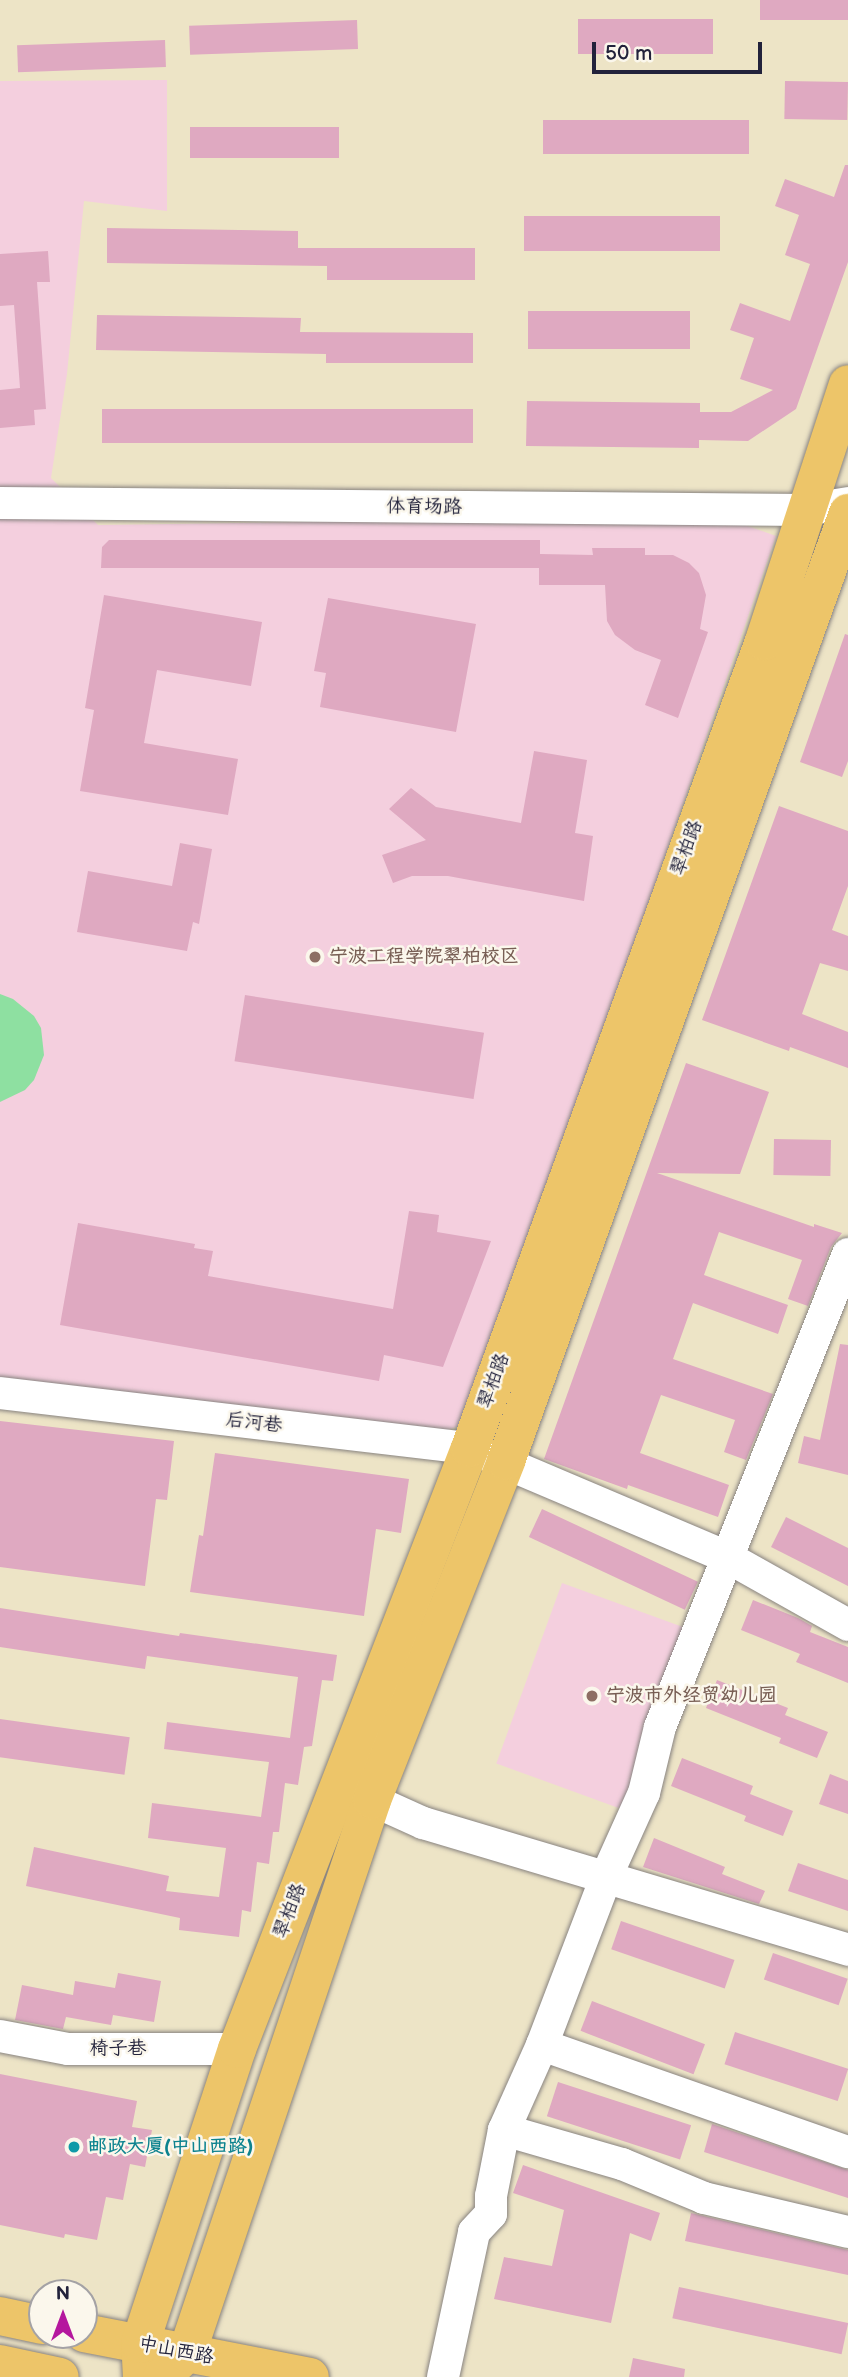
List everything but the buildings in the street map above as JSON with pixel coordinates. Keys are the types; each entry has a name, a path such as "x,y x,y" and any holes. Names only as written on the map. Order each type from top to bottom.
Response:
{"main road":[{"name":"翠柏路","path":"141,2360 237,2049 470,1448 764,641 848,384"},
{"name":"翠柏路","path":"174,2365 372,1800 506,1461 848,513"},
{"path":"0,2316 28,2322"},
{"name":"中山西路","path":"98,2340 141,2360 310,2377"},
{"path":"0,2364 60,2377"}],"street":[{"name":"体育场路","path":"0,503 805,510 848,503"},
{"path":"443,2377 474,2232 491,2214 491,2196 503,2130 542,2045 606,1877 644,1793 660,1727 727,1557 837,1311 848,1254"},
{"name":"后河巷","path":"0,1393 470,1448 727,1557 848,1625"},
{"path":"372,1800 423,1823 848,1950"},
{"name":"椅子巷","path":"0,2036 68,2049 237,2049"},
{"path":"542,2045 848,2152"},
{"path":"503,2130 622,2164 704,2198 848,2232"}],"shaded area":[{"name":"宁波工程学院翠柏校区","path":"167,80 167,211 84,201 67,374 51,478 98,525 500,519 739,523 776,536 468,1422 433,1436 0,1378 0,81"},
{"name":"宁波市外经贸幼儿园","path":"562,1583 687,1628 621,1809 496,1763"}],"green space":[{"path":"0,994 13,999 34,1016 41,1028 44,1055 34,1080 25,1090 0,1102"}],"place":[{"name":"宁波工程学院翠柏校区","path":"315,957"},
{"name":"宁波市外经贸幼儿园","path":"592,1696"},
{"name":"邮政大厦(中山西路)","path":"74,2147"}]}
